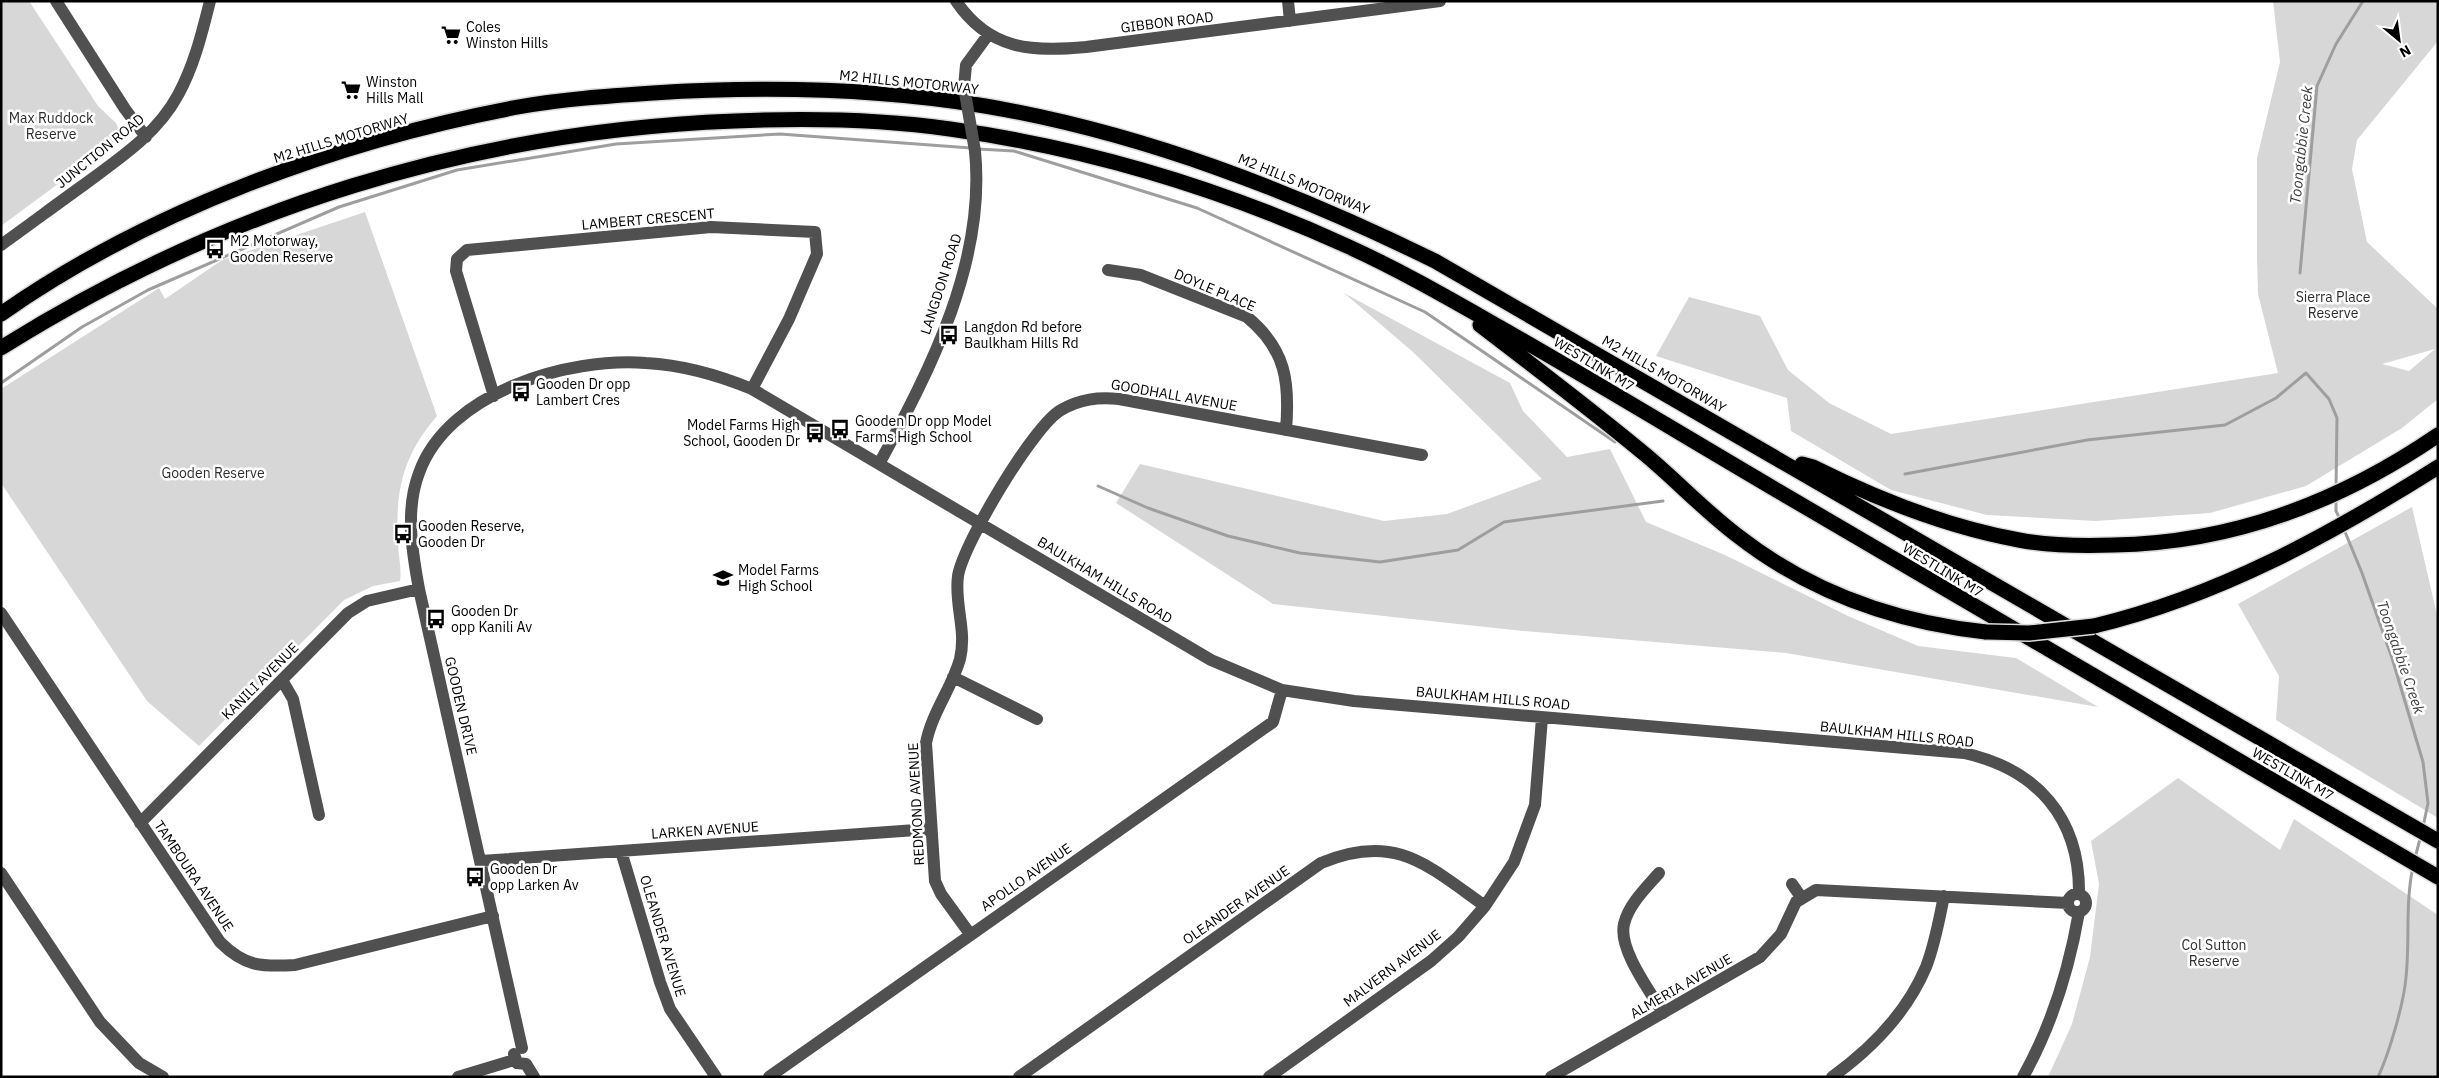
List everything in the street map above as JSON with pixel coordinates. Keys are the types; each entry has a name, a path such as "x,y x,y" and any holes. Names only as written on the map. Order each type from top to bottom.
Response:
{"highway":[{"name":"M2 HILLS MOTORWAY","path":"1,314 73,268 123,240 193,207 299,166 391,138 446,124 517,108 587,98 722,89 840,91 894,95 988,107 1119,138 1225,169 1318,205 1435,261 1778,459"},
{"path":"1,348 90,296 199,241 309,199 388,174 467,155 533,142 657,125 774,119 906,124 1008,138 1165,178 1264,212 1351,248 1433,290 1587,408 1648,457 1738,536 1768,558 1824,589 1871,608 1920,622 1986,632 2029,633 2094,626 2142,614 2183,600 2295,550 2389,498 2438,467"},
{"name":"WESTLINK M7","path":"1433,290 2438,877"},
{"path":"1778,459 1813,467 1860,491 1976,531 2022,540 2083,546 2141,544 2190,539 2232,531 2286,515 2330,498 2383,471 2438,435"},
{"name":"WESTLINK M7","path":"1778,459 2438,841"}],"street":[{"path":"56,1 125,109 146,137"},
{"name":"JUNCTION ROAD","path":"1,245 146,137 163,118 181,89 197,51 210,1"},
{"path":"956,1 968,18 988,35"},
{"path":"1288,1 1290,21"},
{"name":"GIBBON ROAD","path":"988,35 1016,46 1065,49 1440,1"},
{"name":"LANGDON ROAD","path":"879,464 928,366 954,301 968,255 978,202 975,151 964,87 966,65 988,35"},
{"name":"LAMBERT CRESCENT","path":"494,396 456,271 457,259 467,250 711,227 815,232 817,254 789,319 752,389"},
{"name":"DOYLE PLACE","path":"1108,270 1141,275 1247,317 1261,328 1274,347 1286,379 1288,401 1286,430"},
{"name":"GOODEN DRIVE","path":"520,1062 530,1060 530,1053 522,1048 414,555 411,519 418,474 430,450 446,429 466,412 515,385 556,372 594,364 628,362 690,368 752,389 879,464"},
{"name":"GOODHALL AVENUE","path":"980,524 1024,450 1045,422 1060,410 1080,401 1119,398 1422,455"},
{"name":"BAULKHAM HILLS ROAD","path":"879,464 1211,660 1282,690 1354,701 1964,753 1984,758 2013,769 2025,778 2040,791 2061,818 2076,856 2080,894"},
{"name":"REDMOND AVENUE","path":"970,934 941,894 935,882 930,829 926,743 934,714 953,678 960,660 963,637 958,577 964,557 980,524"},
{"name":"KANILI AVENUE","path":"140,823 357,606 366,602 420,589"},
{"name":"TAMBOURA AVENUE","path":"1,612 220,942 234,956 251,963 272,966 295,965 493,916"},
{"path":"953,678 1036,719"},
{"path":"282,680 293,699 319,815"},
{"name":"APOLLO AVENUE","path":"770,1077 1272,722 1282,690"},
{"name":"MALVERN AVENUE","path":"1268,1077 1431,960 1458,937 1485,906 1514,862 1535,805 1542,718"},
{"name":"LARKEN AVENUE","path":"481,861 930,829"},
{"name":"OLEANDER AVENUE","path":"1019,1077 1322,863 1337,856 1355,852 1388,850 1431,867 1485,906"},
{"name":"OLEANDER AVENUE","path":"621,851 660,982 670,1009 716,1077"},
{"path":"1,873 100,1022 139,1063 163,1077"},
{"path":"1659,873 1630,911 1624,924 1623,936 1628,951 1663,1013"},
{"path":"1792,884 1802,897 1823,889 2068,903"},
{"path":"2023,1077 2041,1041 2057,1002 2080,912 2087,903 2085,897 2080,894 2072,895 2068,903"},
{"path":"1832,1077 1856,1060 1880,1037 1913,991 1925,967 1935,939 1944,896"},
{"name":"ALMERIA AVENUE","path":"1551,1077 1760,957 1781,934 1792,907 1802,897"},
{"path":"2068,903 2072,911 2080,912"},
{"path":"458,1077 520,1062 534,1077"}],"green space":[{"name":"Max Ruddock Reserve","path":"1,1 29,1 98,106 116,123 119,130 118,138 112,144 1,226"},
{"name":"Sierra Place Reserve","path":"2273,1 2438,1 2438,41 2357,140 2352,169 2367,242 2438,309 2438,399 2402,428 2306,486 2210,513 2096,521 1987,515 1891,490 1791,431 1787,398 1656,356 1689,297 1760,316 1788,370 1829,403 1891,434 2278,373 2258,294 2257,158 2280,62","holes":["2435,349 2409,371 2382,364"]},
{"name":"Gooden Reserve","path":"365,212 437,416 416,445 404,474 400,490 397,524 401,571 400,581 373,586 344,600 199,746 147,701 1,483 1,389 159,288 165,299 222,260"},
{"path":"1344,293 1510,383 1523,411 1567,457 1610,449 1646,522 1725,555 1848,616 1918,646 2016,658 2098,707 1786,653 1523,631 1273,604 1116,503 1140,464 1384,521 1447,514 1542,479 1413,352"},
{"path":"2412,507 2438,619 2438,818 2276,720 2279,676 2238,604"},
{"name":"Col Sutton Reserve","path":"2178,778 2280,850 2294,819 2438,915 2438,1077 2048,1077 2072,1024 2090,957 2099,884 2091,841"}],"waterway":[{"name":"Toongabbie Creek","path":"2300,273 2317,86 2336,44 2363,1"},
{"path":"1,383 82,327 148,290 339,207 457,170 616,144 780,134 971,148"},
{"path":"978,149 1014,151 1197,208 1425,312 1615,442"},
{"path":"1905,474 2087,440 2225,425 2276,398 2306,373 2329,399 2337,418 2336,488"},
{"path":"1098,486 1148,508 1228,536 1300,553 1380,562 1458,550 1504,522 1663,501"},
{"name":"Toongabbie Creek","path":"2336,499 2336,511 2340,519"},
{"name":"Toongabbie Creek","path":"2343,527 2362,573 2392,658 2423,762 2428,803 2423,827"},
{"name":"Toongabbie Creek","path":"2415,858 2421,835"},
{"name":"Toongabbie Creek","path":"2378,1077 2387,1055 2405,988 2409,894 2413,867"}],"place":[{"name":"Coles Winston Hills","path":"451,35"},
{"name":"Winston Hills Mall","path":"351,90"},
{"name":"M2 Motorway, Gooden Reserve","path":"215,249"},
{"name":"Langdon Rd before Baulkham Hills Rd","path":"949,335"},
{"name":"Gooden Dr opp Lambert Cres","path":"521,392"},
{"name":"Gooden Dr opp Model Farms High School","path":"840,429"},
{"name":"Model Farms High School, Gooden Dr","path":"815,433"},
{"name":"Gooden Reserve, Gooden Dr","path":"403,534"},
{"name":"Model Farms High School","path":"723,578"},
{"name":"Gooden Dr opp Kanili Av","path":"436,619"},
{"name":"Gooden Dr opp Larken Av","path":"475,877"}]}
